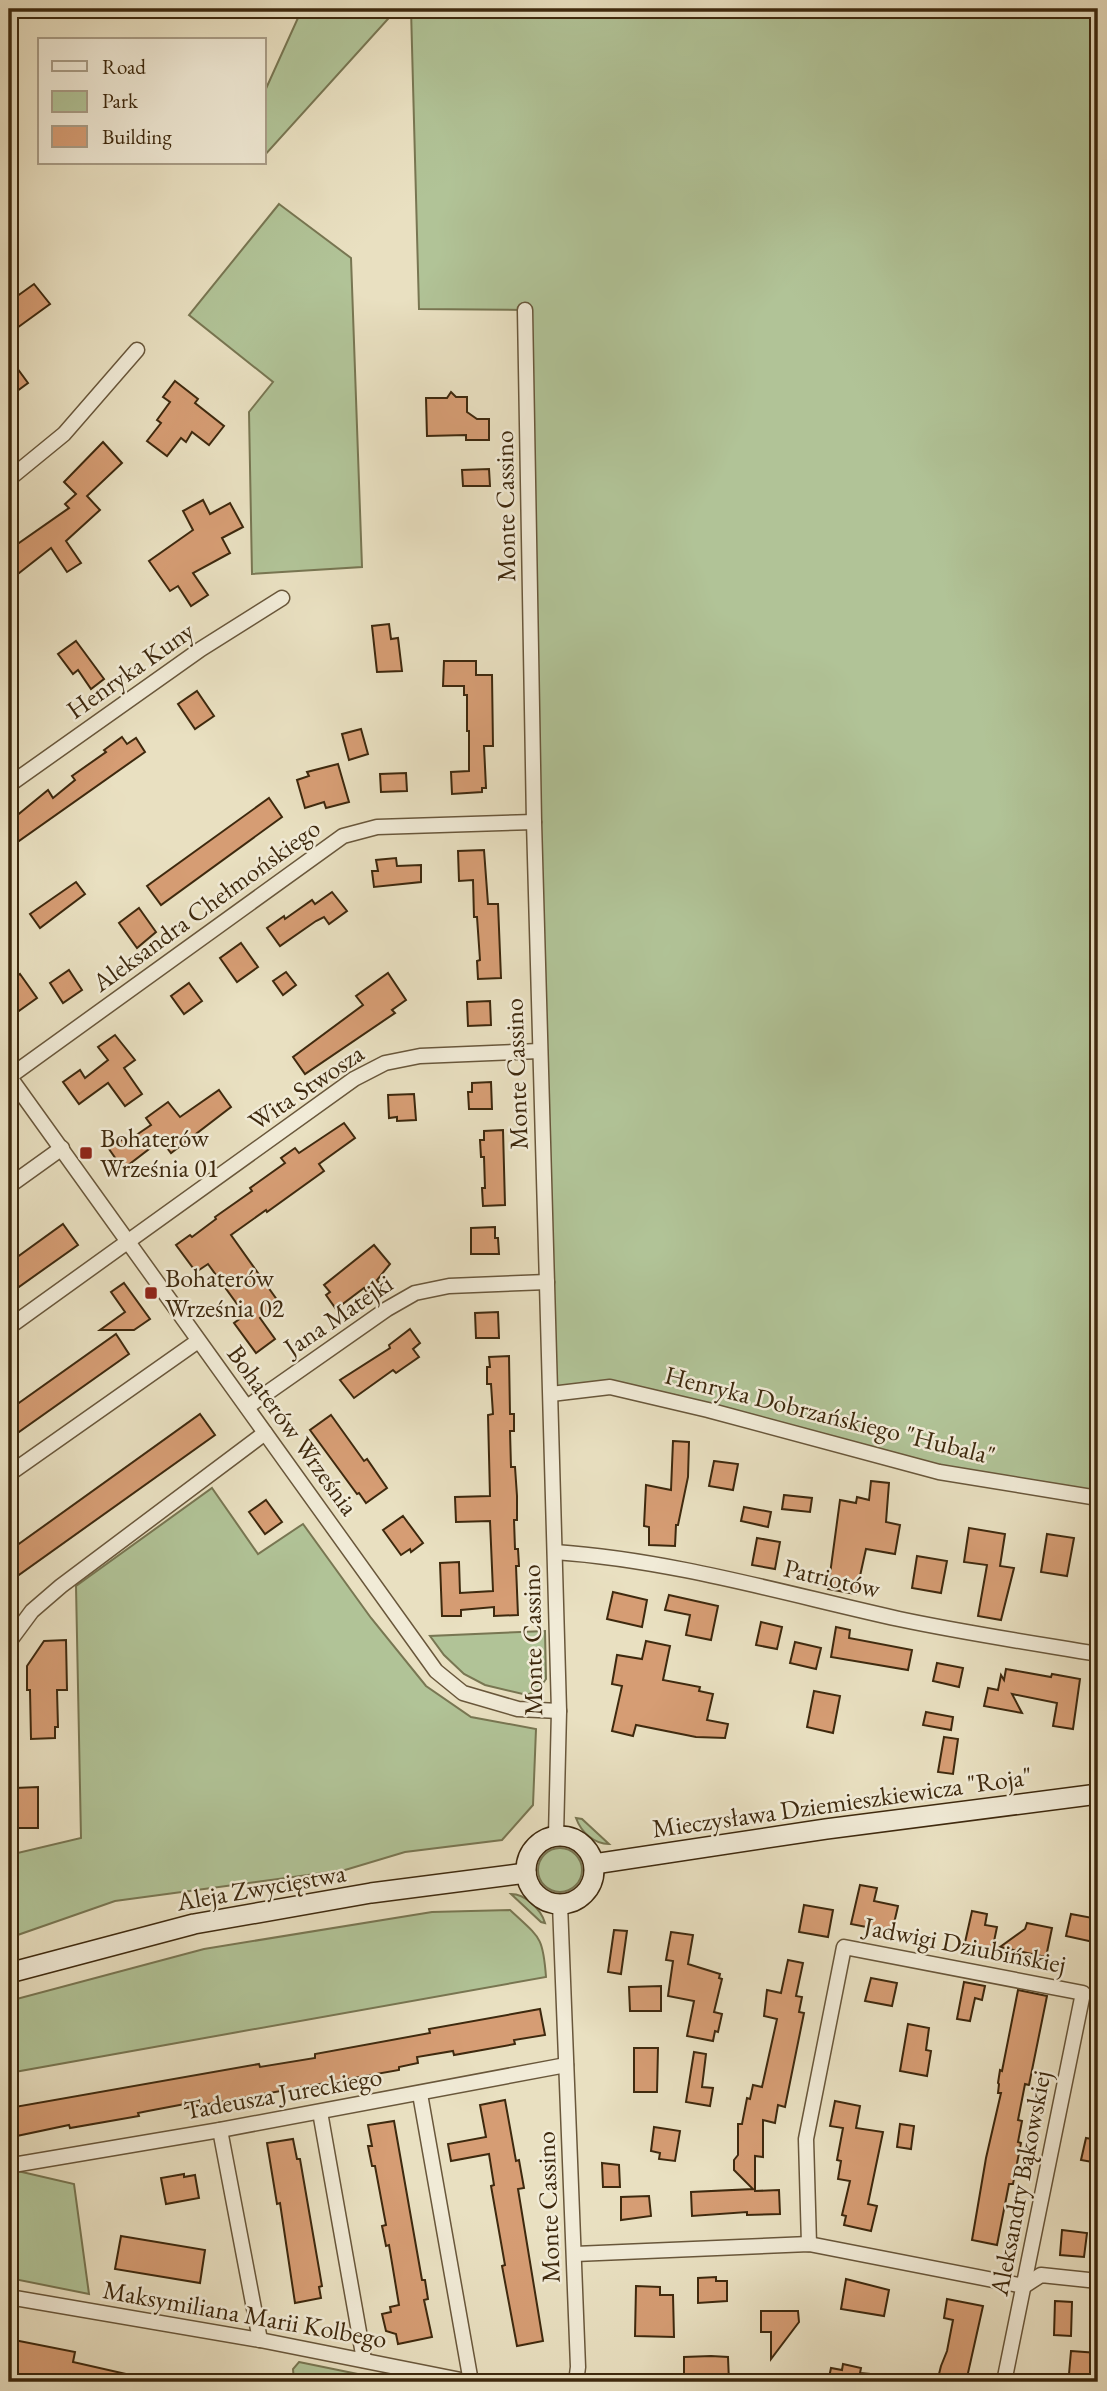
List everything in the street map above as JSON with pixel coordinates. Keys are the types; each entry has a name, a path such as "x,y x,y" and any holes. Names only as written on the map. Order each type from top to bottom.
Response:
{"main road":[{"name":"Mieczysława Dziemieszkiewicza \"Roja\"","path":"594,1864 825,1829 1098,1794"},
{"path":"556,1836 568,1837 581,1843 594,1864 592,1882 584,1894 560,1904 550,1902 534,1891 526,1873 532,1852 539,1844 556,1836"},
{"name":"Aleja Zwycięstwa","path":"9,1973 194,1924 371,1894 526,1873"}],"street":[{"name":"Monte Cassino","path":"526,310 534,822 559,1711 556,1836"},
{"path":"9,479 64,434 136,350"},
{"name":"Henryka Kuny","path":"9,785 201,649 282,598"},
{"name":"Aleksandra Chełmońskiego","path":"9,1077 343,836 377,827 534,822"},
{"name":"Wita Stwosza","path":"9,1327 355,1079 385,1063 420,1056 540,1051"},
{"name":"Bohaterów Września","path":"9,1077 62,1147 127,1242 436,1671 463,1693 518,1709 559,1711"},
{"path":"9,1186 62,1147"},
{"name":"Jana Matejki","path":"247,1407 387,1309 415,1293 449,1286 547,1282"},
{"path":"9,1474 198,1341"},
{"name":"Henryka Dobrzańskiego \"Hubala\"","path":"551,1394 610,1387 709,1410 939,1472 1098,1498"},
{"path":"9,1642 32,1611 61,1586 265,1433"},
{"name":"Patriotów","path":"555,1552 604,1555 730,1580 903,1620 1098,1654"},
{"name":"Monte Cassino","path":"560,1904 575,2254 578,2367 576,2382"},
{"name":"Jadwigi Dziubińskiej","path":"809,2244 806,2139 844,1947 1083,1993"},
{"name":"Aleksandry Bąkowskiej","path":"1004,2382 1083,1993"},
{"name":"Tadeusza Jureckiego","path":"9,2162 13,2165 220,2130 566,2065"},
{"path":"420,2094 471,2382"},
{"path":"320,2112 364,2360"},
{"path":"220,2130 260,2340"},
{"path":"575,2254 809,2244 1024,2286 1041,2275 1098,2281"},
{"name":"Maksymiliana Marii Kolbego","path":"9,2297 260,2340 471,2382"}],"green space":[{"path":"302,9 397,9 266,154 266,89"},
{"path":"411,9 1098,9 1098,1498 939,1472 610,1387 551,1394 525,310 419,309"},
{"path":"279,204 351,258 362,567 252,574 249,412 273,382 189,315"},
{"path":"212,1488 258,1554 303,1524 371,1618 426,1686 471,1717 536,1729 533,1805 502,1840 405,1852 345,1870 115,1901 9,1938 9,1855 81,1838 76,1586"},
{"path":"545,1631 546,1679 538,1690 527,1695 485,1685 464,1674 444,1655 430,1636"},
{"path":"576,1818 582,1819 609,1844 598,1842 589,1836"},
{"path":"560,1848 569,1849 576,1854 581,1861 581,1879 576,1886 569,1891 560,1892 551,1891 544,1886 539,1879 538,1870 539,1861 544,1854 551,1849"},
{"path":"511,1894 532,1903 545,1923 541,1922"},
{"path":"510,1910 538,1939 546,1977 9,2073 9,2001 204,1949 432,1912"},
{"path":"9,2169 74,2184 89,2294 9,2278"},
{"path":"299,2362 397,2382 334,2382 308,2377 306,2382 294,2382 293,2369"}],"building":[{"path":"34,284 50,304 17,328 9,326 9,302"},
{"path":"9,357 28,383 9,397"},
{"path":"175,381 198,399 195,403 224,426 209,445 192,432 186,442 181,438 167,456 147,441 161,423 157,420 170,402 163,397"},
{"path":"451,392 456,397 467,397 467,412 477,419 489,419 489,440 466,440 466,435 427,436 426,398 447,398"},
{"path":"103,442 122,463 87,496 100,510 66,541 81,563 67,572 51,548 9,581 9,550 69,508 65,504 76,494 64,482"},
{"path":"489,469 490,486 463,486 462,470"},
{"path":"203,500 210,514 230,503 243,527 222,538 230,553 193,573 208,595 191,606 178,586 170,591 149,561 193,530 183,511"},
{"path":"389,624 391,639 398,638 402,671 377,672 372,626"},
{"path":"76,641 104,679 91,689 78,670 73,674 58,654"},
{"path":"444,661 476,661 476,675 492,675 493,746 484,746 486,788 482,788 482,792 452,794 451,772 469,771 467,695 464,695 464,686 443,686"},
{"path":"197,691 214,716 195,729 178,704"},
{"path":"361,729 368,754 349,760 342,734"},
{"path":"122,737 127,744 136,738 145,752 9,848 9,822 48,790 53,798 75,780 72,776"},
{"path":"338,764 349,802 326,808 324,802 305,808 297,780 309,776 307,772"},
{"path":"406,773 407,791 381,792 380,774"},
{"path":"269,798 282,817 161,905 147,886"},
{"path":"484,850 488,904 498,904 501,978 478,979 477,961 480,960 477,917 474,917 473,880 459,881 458,851"},
{"path":"396,858 397,866 421,865 421,882 374,887 372,871 378,871 376,860"},
{"path":"76,882 85,894 40,928 30,914"},
{"path":"332,892 347,911 329,924 324,917 316,921 280,946 267,928 312,900 315,904"},
{"path":"139,908 156,932 137,948 119,923"},
{"path":"241,943 258,967 237,982 220,958"},
{"path":"69,970 82,990 63,1003 50,983"},
{"path":"286,972 296,985 283,995 273,981"},
{"path":"388,973 406,1000 392,1010 395,1013 305,1074 293,1057 363,1005 356,996"},
{"path":"20,974 37,998 9,1018 9,982"},
{"path":"189,983 202,1001 184,1014 171,996"},
{"path":"490,1001 491,1025 468,1026 467,1002"},
{"path":"115,1035 135,1060 124,1068 142,1094 125,1106 108,1083 79,1104 63,1082 80,1070 85,1078 108,1060 98,1047"},
{"path":"491,1082 492,1109 469,1109 468,1092 472,1092 472,1083"},
{"path":"219,1090 231,1107 171,1153 161,1140 123,1169 109,1149 123,1139 126,1142 151,1125 146,1118 168,1102 180,1117"},
{"path":"414,1094 416,1120 397,1121 397,1117 389,1118 388,1095"},
{"path":"344,1123 355,1138 319,1164 324,1171 231,1235 280,1304 260,1318 275,1339 256,1353 234,1323 245,1315 208,1264 196,1272 176,1245 190,1235 192,1237 252,1191 250,1188 285,1163 281,1158 295,1148 299,1153"},
{"path":"503,1130 505,1205 483,1206 484,1157 481,1157 480,1140 484,1140 484,1131"},
{"path":"63,1224 78,1245 9,1294 9,1263"},
{"path":"495,1227 499,1254 471,1254 471,1228"},
{"path":"374,1245 390,1264 377,1280 385,1291 372,1300 364,1288 336,1309 326,1295 330,1292 324,1285"},
{"path":"124,1283 150,1319 134,1330 100,1330 125,1312 111,1292"},
{"path":"498,1312 499,1338 476,1338 475,1313"},
{"path":"410,1329 420,1343 413,1349 419,1357 396,1373 393,1370 354,1398 340,1380 390,1348 389,1345"},
{"path":"116,1334 129,1354 9,1439 9,1410"},
{"path":"509,1356 510,1414 514,1414 514,1431 510,1431 511,1467 515,1467 517,1496 517,1520 514,1520 515,1549 518,1549 519,1566 516,1566 518,1615 494,1616 494,1607 461,1610 461,1616 442,1616 440,1563 459,1562 460,1593 493,1591 490,1521 456,1522 455,1497 490,1496 488,1415 493,1414 491,1384 487,1384 487,1367 490,1367 489,1357"},
{"path":"200,1414 215,1435 9,1582 9,1551"},
{"path":"331,1415 387,1488 366,1503 310,1430"},
{"path":"673,1441 689,1442 688,1477 676,1525 675,1546 649,1545 649,1527 644,1526 646,1485 671,1490"},
{"path":"714,1461 738,1464 733,1490 709,1486"},
{"path":"871,1481 889,1483 886,1522 900,1525 895,1554 866,1549 856,1594 828,1589 840,1500 856,1503 857,1497 869,1500"},
{"path":"784,1495 812,1498 810,1512 782,1509"},
{"path":"266,1500 282,1522 265,1534 249,1512"},
{"path":"744,1507 771,1512 768,1527 741,1521"},
{"path":"403,1516 423,1543 411,1552 410,1549 401,1555 383,1530"},
{"path":"969,1528 1005,1534 1000,1566 1014,1568 1001,1620 978,1616 987,1565 964,1562"},
{"path":"1047,1534 1074,1538 1067,1576 1041,1572"},
{"path":"757,1538 780,1542 775,1569 752,1565"},
{"path":"917,1556 947,1561 941,1593 912,1588"},
{"path":"613,1592 647,1600 642,1627 607,1619"},
{"path":"669,1595 718,1606 711,1640 686,1635 690,1615 665,1610"},
{"path":"761,1622 782,1627 777,1649 756,1645"},
{"path":"836,1627 850,1630 849,1638 912,1650 908,1670 831,1657"},
{"path":"66,1640 67,1690 57,1690 58,1727 55,1727 55,1738 31,1739 27,1666 44,1641"},
{"path":"646,1641 670,1646 663,1680 700,1687 699,1691 713,1694 707,1720 728,1724 725,1738 696,1737 636,1725 633,1736 612,1731 622,1686 612,1684 617,1655 642,1659"},
{"path":"795,1642 821,1648 816,1669 790,1663"},
{"path":"937,1663 963,1668 959,1687 933,1681"},
{"path":"1006,1669 1080,1679 1073,1729 1053,1726 1057,1703 1012,1694 1022,1713 984,1706 988,1688 998,1690 1001,1675 1004,1680"},
{"path":"814,1691 840,1696 833,1733 807,1727"},
{"path":"926,1712 953,1717 951,1730 923,1725"},
{"path":"944,1737 958,1739 953,1774 938,1772"},
{"path":"38,1787 38,1828 14,1828 15,1788"},
{"path":"860,1885 877,1888 874,1901 898,1906 892,1932 851,1924"},
{"path":"804,1905 833,1910 828,1937 799,1932"},
{"path":"972,1911 987,1914 985,1925 997,1927 992,1951 964,1947"},
{"path":"1071,1914 1098,1919 1098,1943 1066,1936"},
{"path":"1027,1923 1052,1928 1046,1957 1000,1947 1025,1929"},
{"path":"614,1930 627,1931 621,1974 608,1972"},
{"path":"671,1932 693,1935 688,1964 720,1974 719,1978 722,1979 714,2012 722,2014 713,2041 687,2036 694,2001 668,1996 673,1961 666,1960"},
{"path":"788,1960 803,1963 796,1996 802,1997 799,2012 804,2013 785,2107 778,2105 775,2123 763,2120 763,2157 755,2156 755,2191 779,2190 780,2214 747,2215 747,2212 692,2216 691,2192 753,2189 734,2170 734,2160 738,2155 738,2124 742,2124 747,2098 750,2099 753,2085 762,2087 777,2019 764,2016 767,1990 781,1993"},
{"path":"871,1978 897,1983 892,2006 865,2001"},
{"path":"964,1982 985,1986 982,2000 975,1998 970,2021 957,2019"},
{"path":"661,1986 661,2011 630,2011 629,1987"},
{"path":"1018,1990 1047,1996 1029,2085 1025,2084 1018,2120 1022,2121 1018,2142 1021,2143 1013,2184 1009,2184 997,2245 972,2240 986,2158 1001,2093 998,2093 1000,2070 1002,2071"},
{"path":"540,2009 545,2035 514,2040 515,2044 454,2055 453,2051 417,2057 418,2063 399,2067 399,2070 185,2108 185,2104 138,2113 139,2116 70,2128 69,2125 12,2137 9,2108 259,2064 260,2067 315,2058 315,2054 430,2033 429,2029"},
{"path":"908,2024 929,2028 926,2050 931,2051 927,2076 900,2071"},
{"path":"634,2048 658,2048 657,2092 634,2092"},
{"path":"694,2052 706,2054 702,2087 713,2088 710,2106 686,2102"},
{"path":"505,2100 516,2161 519,2160 524,2188 518,2189 543,2341 517,2346 502,2266 505,2265 491,2186 494,2185 489,2154 451,2161 448,2144 486,2137 480,2105"},
{"path":"835,2101 860,2106 856,2128 883,2132 868,2204 877,2206 871,2231 844,2225 846,2216 842,2215 850,2181 838,2179 841,2161 837,2160 843,2128 830,2126"},
{"path":"394,2121 422,2280 425,2280 428,2299 424,2300 432,2337 398,2344 396,2334 386,2331 382,2314 391,2312 390,2307 399,2305 389,2245 386,2246 382,2226 386,2225 375,2166 372,2166 368,2146 372,2146 368,2125"},
{"path":"900,2124 914,2126 911,2149 897,2147"},
{"path":"654,2127 680,2131 675,2161 659,2159 660,2153 651,2151"},
{"path":"1086,2138 1098,2140 1098,2163 1081,2160"},
{"path":"293,2139 297,2159 300,2159 322,2286 319,2287 321,2298 295,2303 280,2203 277,2204 267,2143"},
{"path":"602,2163 619,2165 620,2187 603,2187"},
{"path":"184,2174 184,2177 195,2175 199,2198 166,2204 161,2178"},
{"path":"649,2196 651,2216 621,2220 621,2197"},
{"path":"1062,2230 1087,2233 1084,2257 1060,2255"},
{"path":"121,2236 205,2250 200,2283 115,2269"},
{"path":"716,2277 716,2281 727,2281 727,2301 698,2303 698,2278"},
{"path":"846,2279 889,2290 884,2316 841,2309"},
{"path":"636,2286 660,2287 660,2295 673,2295 674,2337 635,2336"},
{"path":"947,2299 983,2306 966,2382 937,2382 953,2320 944,2318"},
{"path":"1055,2301 1072,2302 1071,2336 1054,2335"},
{"path":"761,2311 798,2311 799,2322 771,2359 771,2332 761,2332"},
{"path":"9,2339 75,2352 73,2362 135,2376 134,2382 9,2382"},
{"path":"1071,2351 1098,2353 1098,2376 1069,2374"},
{"path":"684,2357 728,2357 729,2382 684,2382"},
{"path":"843,2364 861,2368 860,2373 870,2374 870,2382 828,2382 831,2368 842,2370"}],"place":[{"name":"Bohaterów Września 01","path":"86,1153"},
{"name":"Bohaterów Września 02","path":"151,1293"}]}
